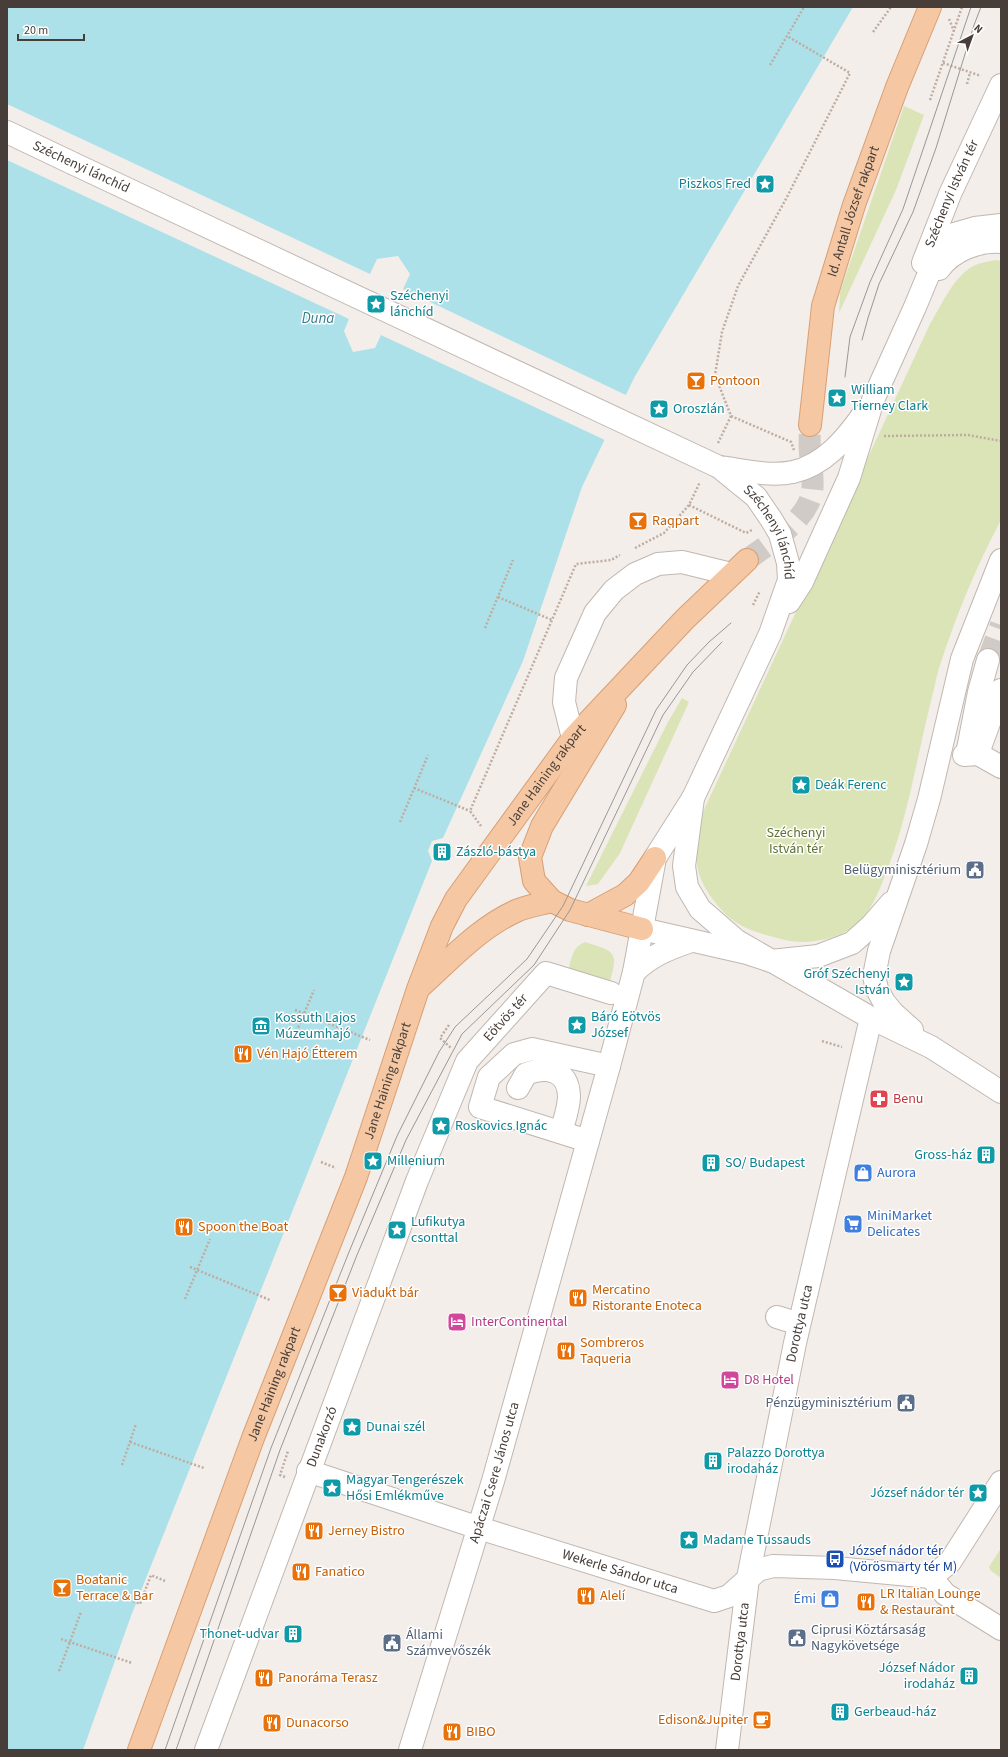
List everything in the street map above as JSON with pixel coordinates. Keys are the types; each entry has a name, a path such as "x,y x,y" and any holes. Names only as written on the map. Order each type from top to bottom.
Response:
{"main road":[{"name":"Id. Antall József rakpart","path":"810,425 823,306 854,204 896,87 930,7"},
{"name":"Jane Haining rakpart","path":"139,1750 250,1445 356,1177 418,989 442,926 456,899 573,738 633,672 731,574 747,560"},
{"path":"633,672 610,716 542,826 530,857 534,881 552,901 570,910 642,929"},
{"path":"588,915 619,900 639,882 655,858"},
{"path":"418,989 476,935 497,921 518,910 552,901"}],"street":[{"name":"Széchenyi István tér","path":"915,307 918,277 931,239 950,194 1001,85"},
{"name":"Széchenyi lánchíd","path":"7,132 719,467 756,497 780,534 788,563 789,580 770,634"},
{"name":"Széchenyi István tér","path":"873,400 937,254 954,234 975,228 1001,225"},
{"name":"Széchenyi István tér","path":"915,307 929,281 944,262 962,250 978,244 1001,242"},
{"name":"Széchenyi lánchíd","path":"719,467 768,473 786,472 800,469 826,457 848,436 873,400"},
{"path":"609,1066 532,1049 514,1054 490,1077 480,1108 588,1141 609,1066 634,972 655,858 693,798 770,634 802,582 849,478 873,400"},
{"path":"931,1047 893,1013 877,990 874,976 879,951 916,844 938,763 962,659 1001,560"},
{"path":"573,738 564,702 566,678 595,612 614,590 635,574 658,564 682,562 731,574"},
{"path":"973,754 979,692 988,660"},
{"path":"973,754 1001,690"},
{"path":"938,763 973,754 1001,767"},
{"path":"693,798 684,866 686,887 700,909 736,941 871,1018 931,1047 1001,1092"},
{"path":"642,929 771,961 818,956 852,944 872,926 898,894"},
{"path":"634,972 646,960 664,951 691,941"},
{"name":"Eötvös tér","path":"441,1126 466,1061 546,973 611,993"},
{"name":"Dorottya utca","path":"727,1750 748,1578 797,1333 871,1018"},
{"path":"518,1088 526,1074 537,1070 550,1070 560,1075 567,1085 569,1096 561,1132"},
{"name":"Dunakorzó","path":"206,1750 317,1474 417,1181 441,1126"},
{"name":"Apáczai Csere János utca","path":"410,1750 479,1528 588,1141"},
{"path":"777,1317 797,1333"},
{"name":"Wekerle Sándor utca","path":"317,1474 479,1528 714,1601 729,1596 758,1570 773,1566 835,1568 931,1577"},
{"path":"1001,1482 950,1562 931,1577 945,1594 1001,1629"}],"path":[{"path":"770,65 804,7"},
{"path":"874,32 891,7"},
{"path":"930,100 962,7"},
{"path":"949,19 954,31"},
{"path":"787,36 850,73 787,197 738,286 722,332 715,375 731,416 791,442 794,451"},
{"path":"943,63 976,75"},
{"path":"967,84 970,73"},
{"path":"721,438 731,416"},
{"path":"880,437 968,434 1001,440"},
{"path":"689,505 746,533"},
{"path":"485,628 513,560"},
{"path":"498,597 552,620"},
{"path":"400,822 428,755"},
{"path":"414,788 470,812"},
{"path":"295,1035 314,990"},
{"path":"295,1010 370,1040"},
{"path":"185,1300 210,1239"},
{"path":"190,1267 270,1300"},
{"path":"122,1465 136,1424"},
{"path":"130,1442 204,1468"},
{"path":"283,1466 288,1451"},
{"path":"132,1601 140,1604 151,1575 165,1581"},
{"path":"59,1672 81,1612"},
{"path":"61,1639 132,1663"}],"green space":[{"path":"904,106 924,115 896,190 839,313 840,292"},
{"name":"Széchenyi István tér","path":"996,260 1001,261 1001,520 968,590 939,667 907,806 896,846 872,905 864,917 848,930 828,939 806,942 785,940 757,932 741,925 726,914 719,907 703,884 699,874 696,853 702,814 930,324 950,290 962,274 978,264"},
{"path":"682,698 689,702 620,853 598,884 586,886 668,722"},
{"path":"585,942 603,948 612,954 614,965 609,985 568,972 571,959 577,947"},
{"path":"1001,1548 1001,1578 991,1571 989,1567"}],"water":[{"name":"Duna","path":"7,7 853,7 634,378 582,487 523,661 443,838 432,841 428,851 432,861 131,1616 83,1750 7,1750"}],"pier":[{"name":"Széchenyi lánchíd","path":"7,104 370,274 377,259 398,256 410,274 403,289 628,396 607,441 381,335 375,348 353,352 344,331 349,319 7,160"}],"tunnel":[{"path":"747,560 776,539 795,522 809,502 813,483 810,449 810,425"},
{"path":"988,660 1001,625"}],"tram line":[{"path":"845,377 850,337 870,282 903,209 971,7"},
{"path":"862,340 879,284 913,212 936,148 981,7"},
{"path":"165,1750 271,1448 397,1136 439,1052 455,1027 527,959 563,906 656,710 687,665 709,642 731,623"},
{"path":"176,1750 280,1450 357,1255 406,1140 462,1034 534,965 570,910 663,715 693,672 722,642"}],"place":[{"name":"Piszkos Fred","path":"765,184"},
{"name":"Széchenyi lánchíd","path":"376,304"},
{"name":"Pontoon","path":"696,381"},
{"name":"William Tierney Clark","path":"837,398"},
{"name":"Oroszlán","path":"659,409"},
{"name":"Raqpart","path":"638,521"},
{"name":"Deák Ferenc","path":"801,785"},
{"name":"Zászló-bástya","path":"442,852"},
{"name":"Belügyminisztérium","path":"975,870"},
{"name":"Gróf Széchenyi István","path":"904,982"},
{"name":"Báró Eötvös József","path":"577,1025"},
{"name":"Kossuth Lajos Múzeumhajó","path":"261,1026"},
{"name":"Vén Hajó Étterem","path":"243,1054"},
{"name":"Benu","path":"879,1099"},
{"name":"Roskovics Ignác","path":"441,1126"},
{"name":"Gross-ház","path":"986,1155"},
{"name":"Millenium","path":"373,1161"},
{"name":"SO/ Budapest","path":"711,1163"},
{"name":"Aurora","path":"863,1173"},
{"name":"MiniMarket Delicates","path":"853,1224"},
{"name":"Spoon the Boat","path":"184,1227"},
{"name":"Lufikutya csonttal","path":"397,1230"},
{"name":"Viadukt bár","path":"338,1293"},
{"name":"Mercatino Ristorante Enoteca","path":"578,1298"},
{"name":"InterContinental","path":"457,1322"},
{"name":"Sombreros Taqueria","path":"566,1351"},
{"name":"D8 Hotel","path":"730,1380"},
{"name":"Pénzügyminisztérium","path":"906,1403"},
{"name":"Dunai szél","path":"352,1427"},
{"name":"Palazzo Dorottya irodaház","path":"713,1461"},
{"name":"Magyar Tengerészek Hősi Emlékműve","path":"332,1488"},
{"name":"József nádor tér","path":"978,1493"},
{"name":"Jerney Bistro","path":"314,1531"},
{"name":"Madame Tussauds","path":"689,1540"},
{"name":"József nádor tér (Vörösmarty tér M)","path":"835,1559"},
{"name":"Fanatico","path":"301,1572"},
{"name":"Boatanic Terrace & Bar","path":"62,1588"},
{"name":"Alelí","path":"586,1596"},
{"name":"Émi","path":"830,1599"},
{"name":"LR Italian Lounge & Restaurant","path":"866,1602"},
{"name":"Thonet-udvar","path":"293,1634"},
{"name":"Ciprusi Köztársaság Nagykövetsége","path":"797,1638"},
{"name":"Állami Számvevőszék","path":"392,1643"},
{"name":"József Nádor irodaház","path":"969,1676"},
{"name":"Panoráma Terasz","path":"264,1678"},
{"name":"Gerbeaud-ház","path":"840,1712"},
{"name":"Edison&Jupiter","path":"762,1720"},
{"name":"Dunacorso","path":"272,1723"},
{"name":"BIBO","path":"452,1732"}]}
